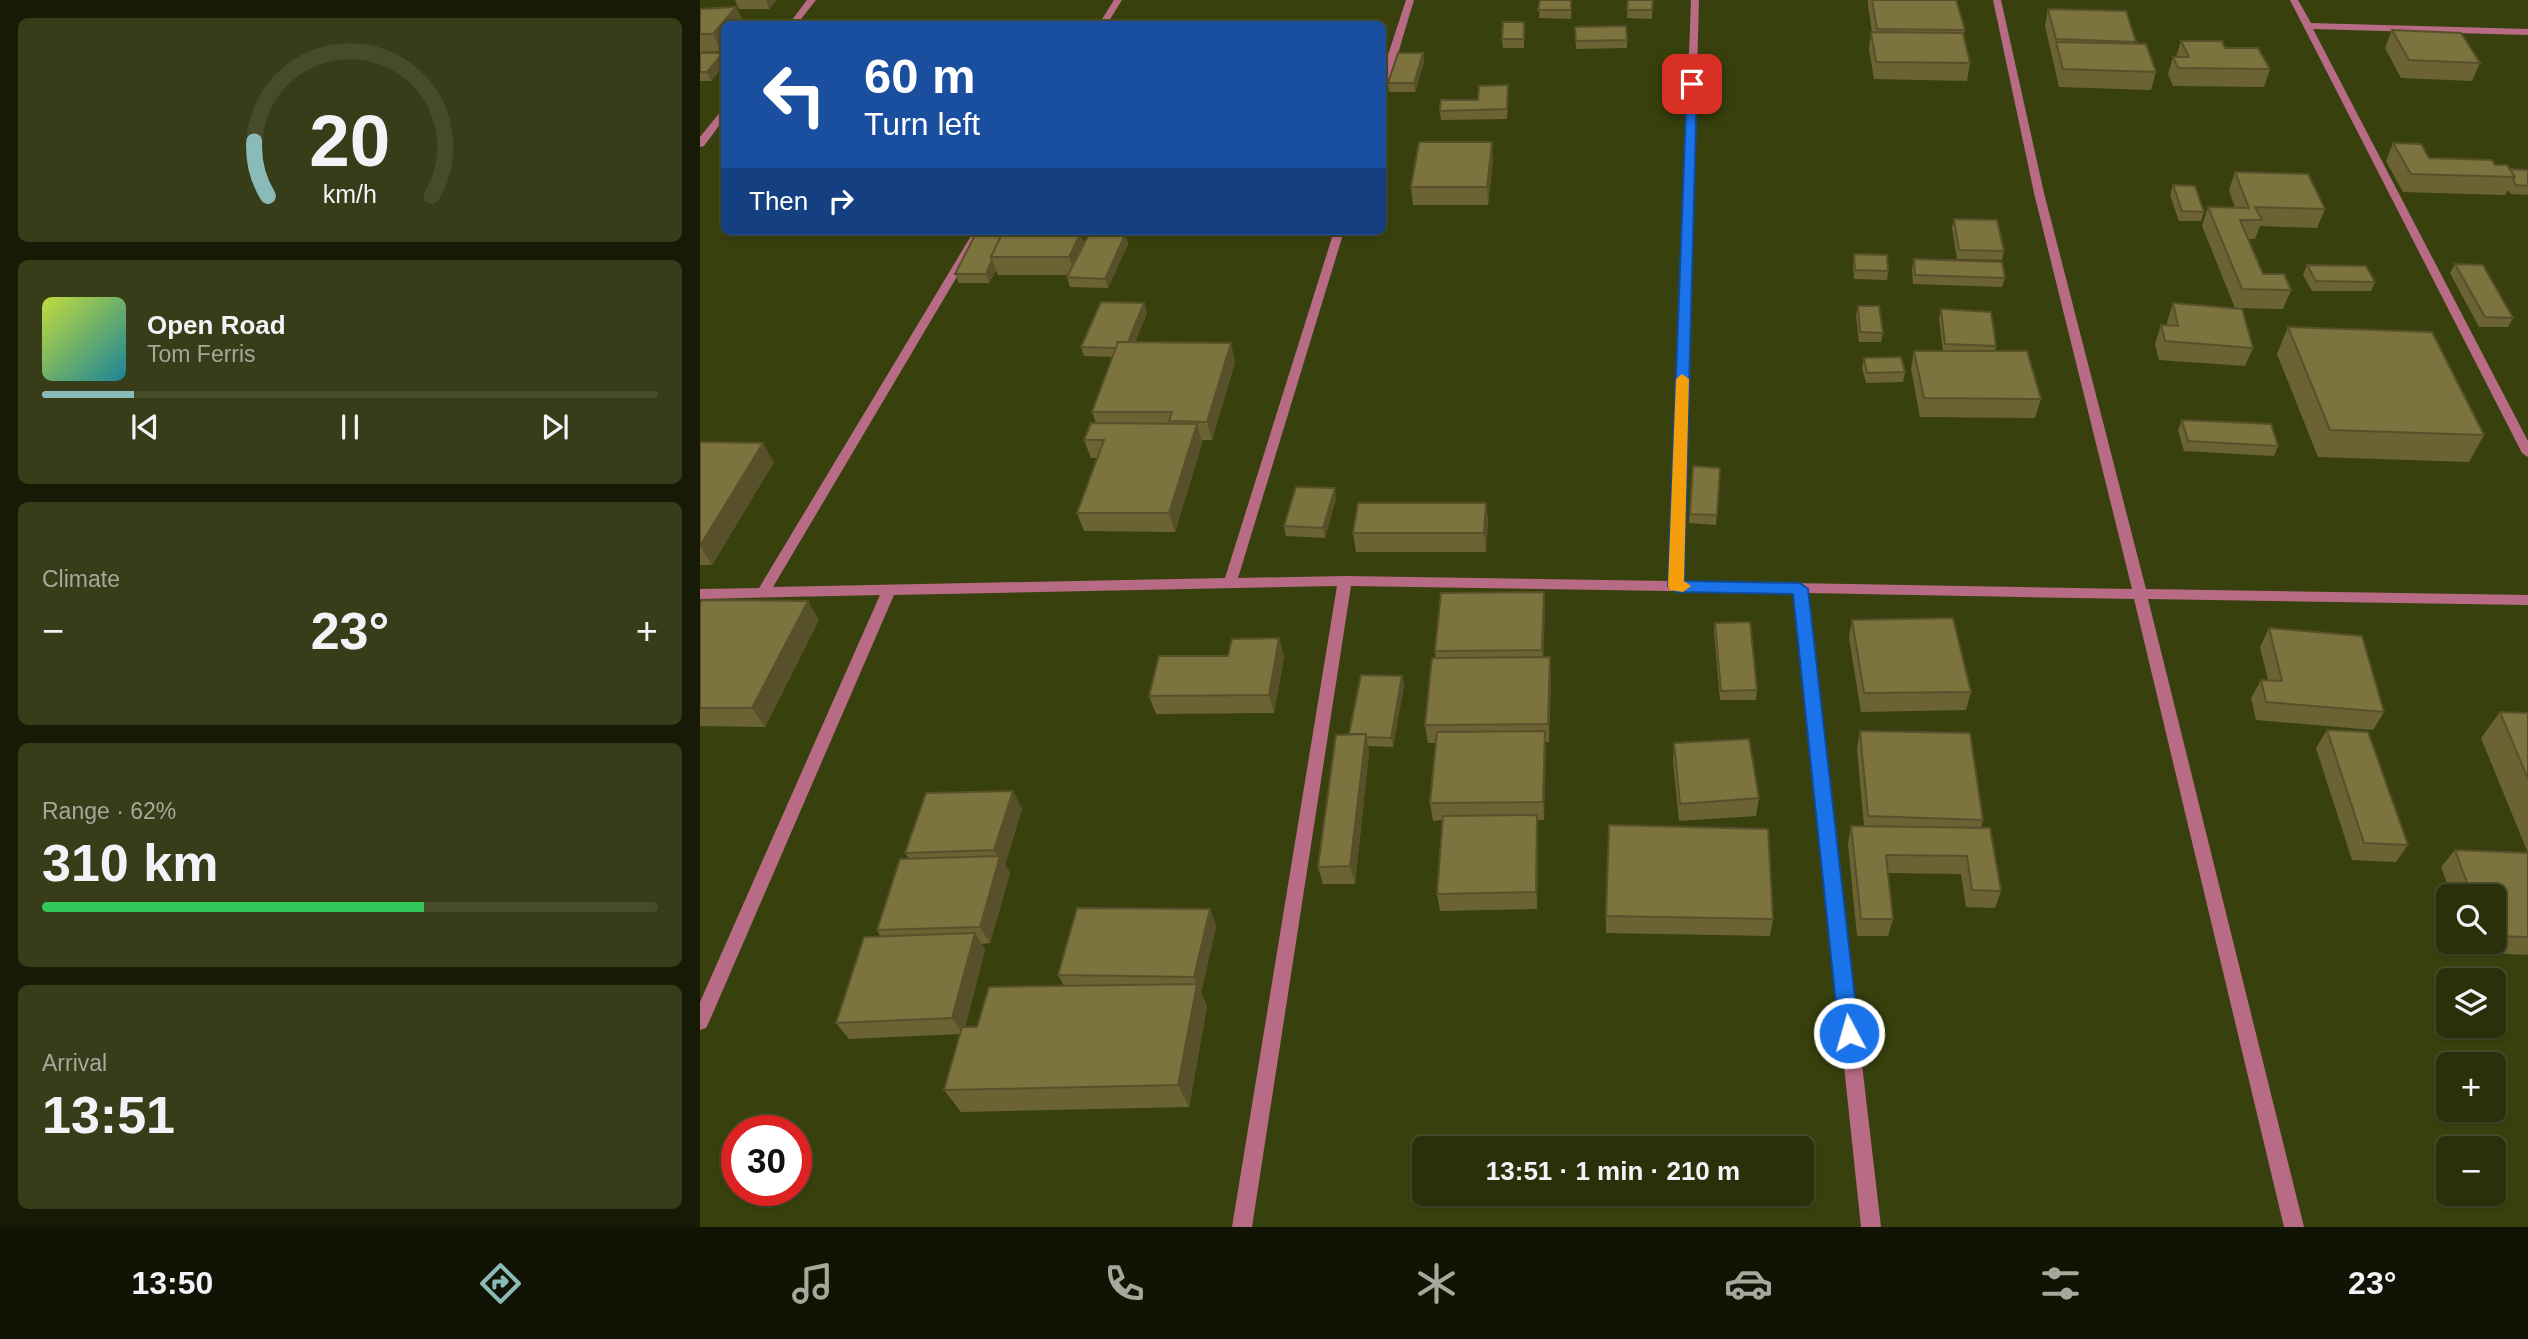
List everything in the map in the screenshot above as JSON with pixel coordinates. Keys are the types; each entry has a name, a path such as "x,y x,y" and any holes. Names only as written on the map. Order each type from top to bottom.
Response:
{"street":[{"path":"795,21 812,0"},
{"path":"1105,21 1118,0"},
{"path":"1386,77 1410,0"},
{"path":"1676,586 1695,0"},
{"path":"1997,0 2039,193 2294,1227"},
{"path":"2294,0 2528,453"},
{"path":"2307,26 2528,32"},
{"path":"700,144 721,117"},
{"path":"763,592 977,235"},
{"path":"1230,583 1338,235"},
{"path":"1242,1227 1345,581"},
{"path":"700,594 1345,581 2528,600"},
{"path":"700,1023 890,589"},
{"path":"1800,589 1871,1227"}],"building":[{"path":"1540,0 1571,0 1571,10 1538,10"},
{"path":"1628,0 1653,0 1652,10 1627,10"},
{"path":"1872,0 1956,0 1965,30 1877,29"},
{"path":"736,7 721,21 713,34 700,34 700,9"},
{"path":"2048,9 2126,11 2136,42 2056,39"},
{"path":"1503,22 1524,22 1524,39 1502,39"},
{"path":"1626,26 1627,40 1576,41 1575,27"},
{"path":"2392,30 2461,33 2480,63 2409,60"},
{"path":"1871,32 1963,33 1970,63 1876,62"},
{"path":"2181,41 2222,41 2225,48 2258,48 2270,69 2178,68 2173,57 2189,57"},
{"path":"2056,42 2146,44 2156,72 2063,69"},
{"path":"700,53 721,53 707,72 700,72"},
{"path":"1398,53 1423,53 1414,83 1388,83"},
{"path":"1508,85 1507,109 1440,111 1441,100 1478,100 1479,86"},
{"path":"1419,142 1492,142 1487,187 1411,187"},
{"path":"2393,143 2421,144 2429,158 2492,160 2495,165 2507,165 2515,177 2411,174"},
{"path":"2510,169 2528,170 2528,186 2516,185"},
{"path":"2235,172 2308,174 2325,209 2255,207 2262,220 2240,220 2263,274 2284,274 2291,290 2242,289 2208,207 2249,208"},
{"path":"2173,185 2195,186 2204,212 2182,211"},
{"path":"1954,219 1997,220 2004,251 1959,250"},
{"path":"975,235 1002,235 986,274 955,274"},
{"path":"1002,235 1080,235 1069,257 991,257"},
{"path":"1088,235 1125,235 1105,279 1067,277"},
{"path":"1854,254 1887,255 1888,271 1855,270"},
{"path":"1914,259 2002,262 2005,278 1915,275"},
{"path":"2455,264 2483,265 2513,318 2485,317"},
{"path":"2307,265 2366,266 2375,282 2316,281"},
{"path":"1101,302 1144,303 1128,342 1118,342 1116,348 1081,347"},
{"path":"2173,303 2242,309 2253,348 2165,341 2161,325 2178,326"},
{"path":"1858,306 1879,306 1883,333 1860,332"},
{"path":"1941,309 1991,312 1996,346 1945,344"},
{"path":"2288,327 2432,332 2484,435 2330,430"},
{"path":"1118,342 1231,343 1207,422 1169,421 1172,412 1092,412"},
{"path":"1914,351 2027,351 2041,399 1924,398"},
{"path":"1901,357 1905,372 1867,373 1864,358"},
{"path":"2182,420 2271,424 2278,446 2188,441"},
{"path":"1091,423 1197,424 1169,513 1077,513 1104,440 1084,440"},
{"path":"700,442 763,443 700,546"},
{"path":"1693,466 1720,468 1717,515 1690,514"},
{"path":"1296,487 1335,488 1323,528 1284,526"},
{"path":"1358,503 1486,503 1484,533 1353,533"},
{"path":"1544,592 1542,650 1435,651 1441,593"},
{"path":"702,600 808,601 752,708 700,708"},
{"path":"1953,618 1971,692 1864,693 1852,620"},
{"path":"1750,622 1757,690 1721,691 1715,623"},
{"path":"2269,628 2362,636 2384,712 2266,702 2261,680 2282,681"},
{"path":"1279,638 1269,695 1149,696 1159,656 1228,656 1232,639"},
{"path":"1550,657 1548,724 1425,725 1432,658"},
{"path":"1361,675 1402,676 1391,738 1349,734"},
{"path":"2500,712 2528,713 2528,779"},
{"path":"2327,730 2368,732 2408,845 2364,843"},
{"path":"1545,731 1543,802 1430,803 1437,732"},
{"path":"1860,731 1970,733 1983,820 1868,816"},
{"path":"1366,734 1350,866 1318,867 1336,735"},
{"path":"1749,739 1759,798 1680,804 1674,743"},
{"path":"1013,791 994,850 905,853 926,793"},
{"path":"1537,815 1536,892 1437,894 1443,816"},
{"path":"1609,825 1768,829 1773,919 1606,916"},
{"path":"1851,826 1990,828 2001,891 1972,890 1967,856 1886,855 1893,919 1861,919"},
{"path":"2455,850 2528,853 2528,937 2506,936 2506,884 2468,884"},
{"path":"1000,856 980,927 877,930 900,859"},
{"path":"1077,908 1210,909 1194,977 1058,975"},
{"path":"975,933 952,1018 836,1023 864,937"},
{"path":"1197,984 1178,1085 944,1090 962,1027 977,1027 989,987"}],"slow traffic":[{"path":"1682,379 1676,586 1683,586"}],"route":[{"path":"1692,84 1676,586 1800,589 1849,1033"}]}
